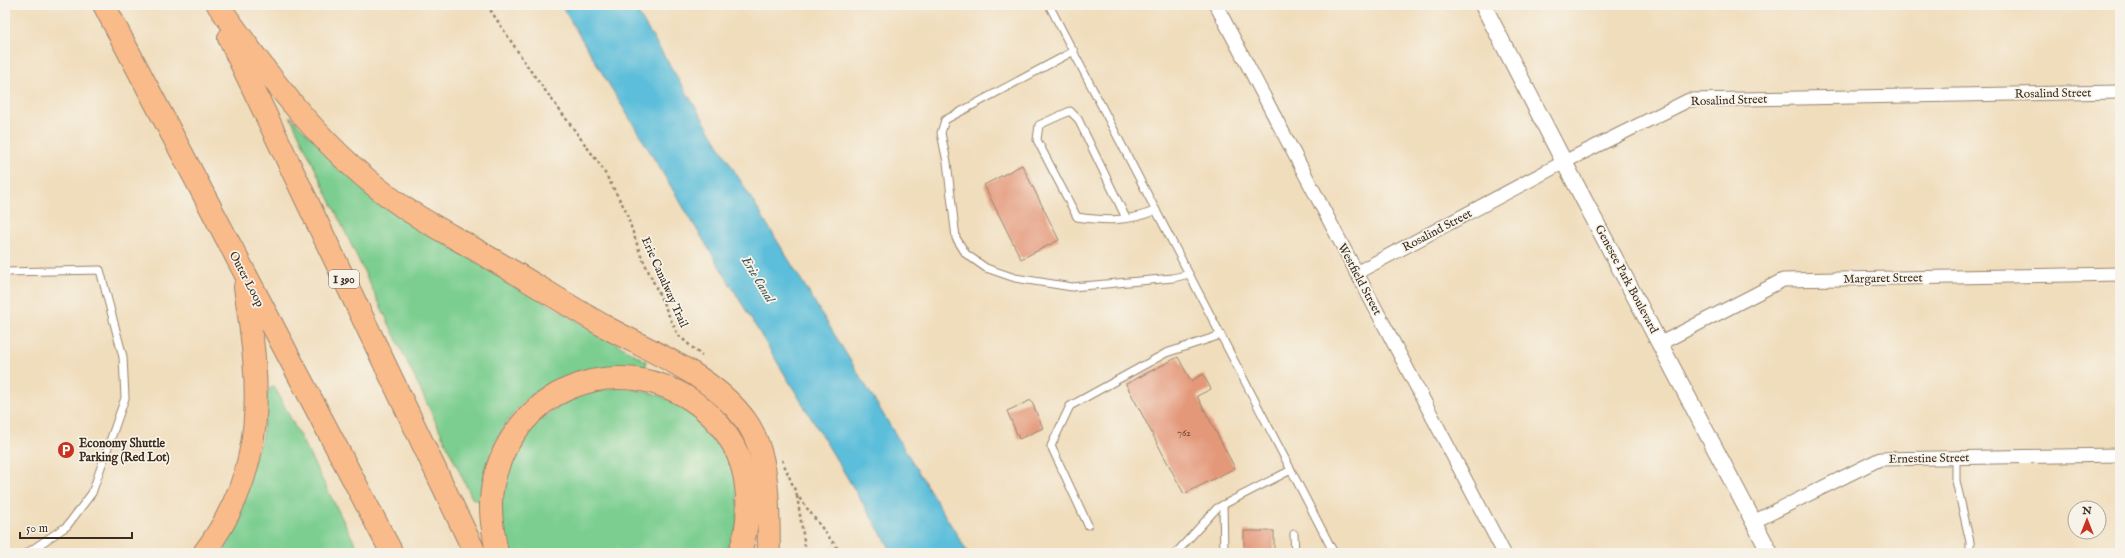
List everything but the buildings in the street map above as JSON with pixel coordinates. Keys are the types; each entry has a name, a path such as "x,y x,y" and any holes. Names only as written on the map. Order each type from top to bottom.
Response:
{"highway":[{"name":"Outer Loop","path":"104,5 392,553"},
{"name":"I 390","path":"214,5 475,553"},
{"path":"218,5 275,85 299,114 357,173 404,208 603,325 708,384 732,404 748,424 759,446 767,487 769,553"},
{"path":"204,553 233,507 249,464 255,430 255,355 242,270"},
{"path":"497,553 491,510 493,485 506,448 519,427 533,411 550,397 590,381 614,377 636,378 658,383 679,392 714,418 727,433 742,466 747,493 747,520 739,553"}],"street":[{"name":"Westfield Street","path":"1216,5 1504,553"},
{"name":"Genesee Park Boulevard","path":"1484,5 1564,162 1661,342 1770,553"},
{"name":"Rosalind Street","path":"1356,273 1564,162 1689,100 2120,92"},
{"name":"Margaret Street","path":"1661,342 1783,280 2120,274"},
{"name":"Ernestine Street","path":"1753,522 1880,459 2120,455"}],"lane":[{"path":"1049,5 1333,553"},
{"path":"1074,51 945,120 941,133 948,162 956,238 966,254 986,268 1015,278 1072,287 1173,278 1189,274"},
{"path":"1126,218 1078,119 1070,111 1039,125 1037,140 1077,216 1106,221 1144,216 1156,210"},
{"path":"5,272 100,270 124,357 125,398 92,494 67,526 27,553"},
{"path":"1088,525 1050,446 1070,406 1166,354 1220,335"},
{"path":"1956,457 1956,481 1970,542 1970,553"},
{"path":"1176,553 1217,508 1291,470"},
{"path":"1223,505 1224,553"},
{"path":"1294,534 1295,553"}],"path":[{"name":"Erie Canalway Trail","path":"487,5 530,70 601,166 625,209 640,253 678,335 706,360"},
{"path":"779,453 797,495 841,553"},
{"path":"797,495 806,553"}],"green space":[{"path":"290,116 366,193 433,237 646,361 646,370 636,369 579,376 553,383 538,392 524,403 512,416 502,431 493,447 487,464 483,498 479,501 472,498"},
{"path":"274,386 360,553 211,553 262,439 267,391"},
{"path":"621,387 647,392 672,401 691,413 707,427 720,445 730,464 736,485 738,507 736,533 729,553 509,553 502,526 500,487 517,443 558,405 588,392"}],"water":[{"name":"Erie Canal","path":"561,5 633,5 968,553 893,553"}],"place":[{"name":"Economy Shuttle Parking (Red Lot)","path":"66,450"}]}
